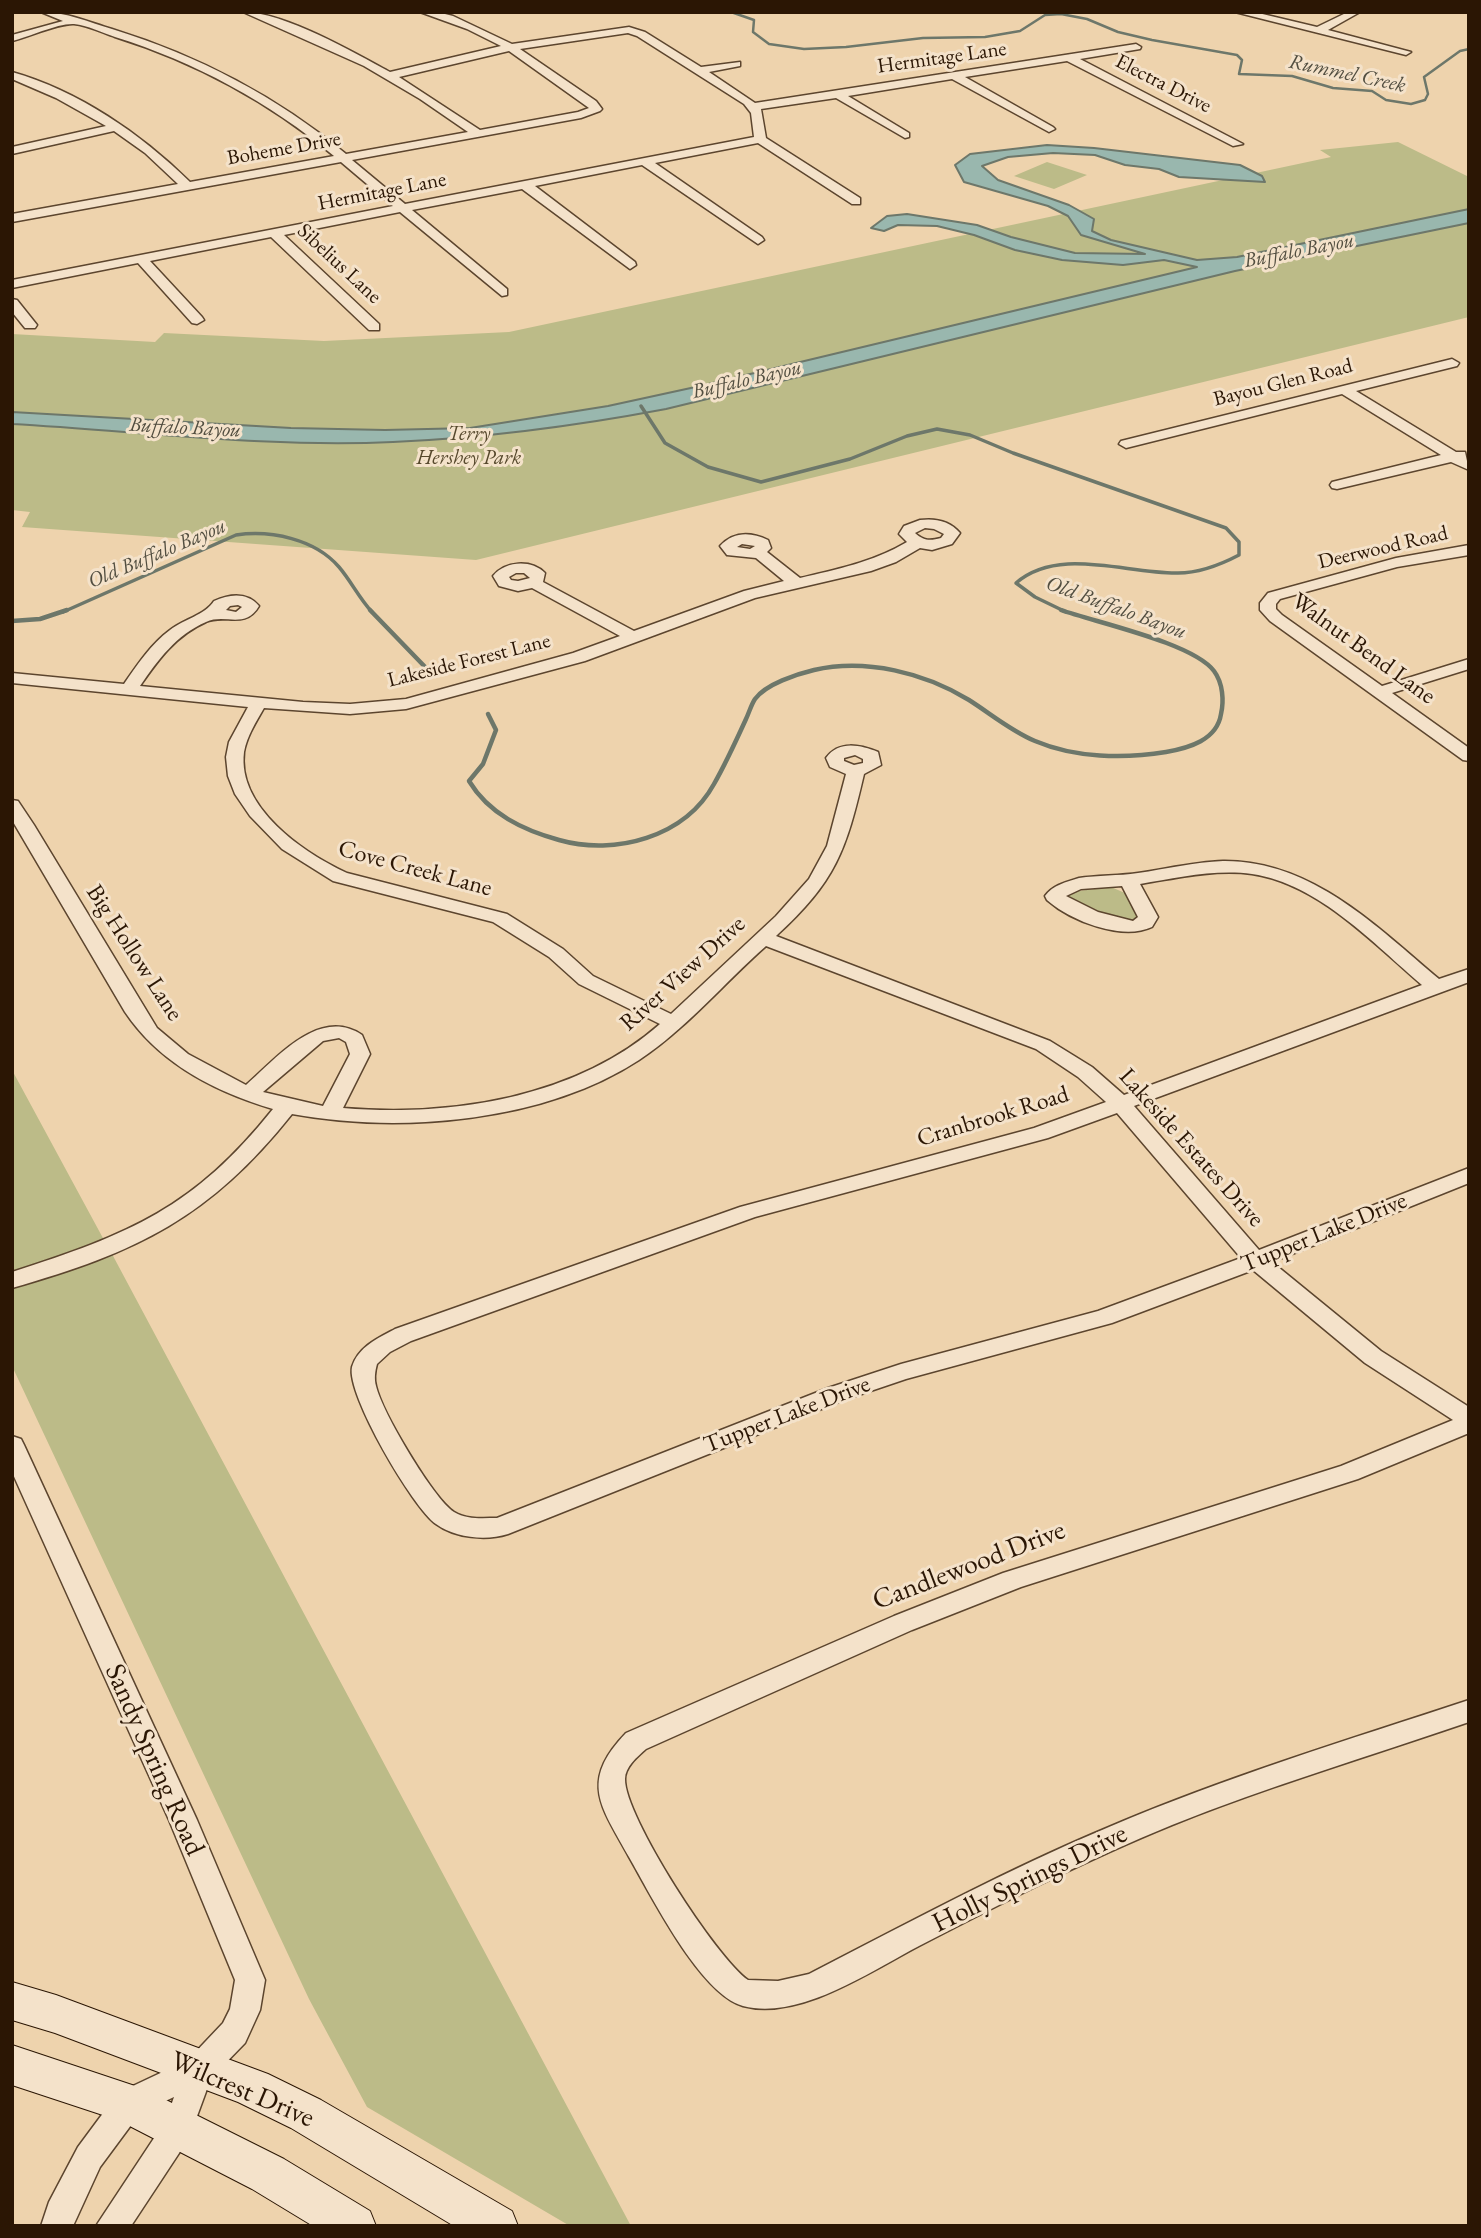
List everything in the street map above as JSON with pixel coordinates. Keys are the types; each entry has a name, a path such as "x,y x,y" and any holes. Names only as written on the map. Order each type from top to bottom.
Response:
{"main road":[{"name":"Wilcrest Drive","path":"12,2001 56,2014 199,2070 253,2088 306,2114 496,2226"},
{"path":"12,2065 129,2103 268,2174 354,2226"}],"street":[{"path":"46,12 146,43 234,82 288,114 502,292"},
{"path":"12,38 97,12"},
{"path":"248,12 299,31 391,75 428,97 478,134"},
{"path":"425,12 484,30 512,47"},
{"path":"1240,12 1261,21 1318,31 1406,52"},
{"path":"1318,31 1355,13"},
{"path":"391,75 512,47 629,30 641,34 754,107 760,139 856,201"},
{"name":"Boheme Drive","path":"12,218 591,113 596,106 512,47"},
{"name":"Hermitage Lane","path":"754,107 1136,47"},
{"name":"Electra Drive","path":"1071,59 1237,144"},
{"path":"699,71 736,64"},
{"path":"12,75 117,127 163,161 187,186"},
{"path":"953,75 1049,129"},
{"path":"15,92 39,87"},
{"path":"836,93 905,135"},
{"path":"12,151 117,127"},
{"name":"Hermitage Lane","path":"12,284 760,139"},
{"path":"644,161 758,240"},
{"path":"524,184 630,265"},
{"name":"Sibelius Lane","path":"274,233 374,327"},
{"path":"141,259 197,320"},
{"path":"12,303 30,325"},
{"name":"Bayou Glen Road","path":"1126,444 1452,363"},
{"path":"1343,389 1461,454 1469,466"},
{"path":"1337,485 1461,454"},
{"name":"Lakeside Forest Lane","path":"12,678 260,703 350,709 406,704 579,657 707,608 796,583 865,568 890,559 917,542"},
{"name":"Deerwood Road","path":"1268,603 1275,596 1345,576 1469,550"},
{"path":"758,552 796,583"},
{"path":"534,583 633,636"},
{"name":"Walnut Bend Lane","path":"1268,603 1268,610 1276,618 1469,756"},
{"path":"128,690 160,645 180,628 217,612"},
{"path":"1379,692 1469,664"},
{"name":"Cove Creek Lane","path":"260,703 239,736 234,758 237,775 246,796 287,846 318,868 340,877 500,918 556,953 586,981 672,1022"},
{"name":"River View Drive","path":"287,1106 396,1116 470,1111 519,1102 613,1067 649,1045 797,906 825,868 839,833 856,770"},
{"name":"Big Hollow Lane","path":"12,805 136,1013 164,1047 217,1079 287,1106"},
{"path":"1128,880 1224,867 1280,874 1303,883 1324,896 1436,987"},
{"name":"Lakeside Estates Drive","path":"763,938 1043,1045 1085,1072 1119,1102 1256,1261 1373,1357 1469,1421"},
{"name":"Cranbrook Road","path":"527,1292 748,1212 932,1165 1041,1133 1469,975"},
{"path":"250,1092 316,1038 338,1031 355,1039 360,1054 330,1112"},
{"path":"12,1280 139,1235 195,1201 234,1168 287,1106"},
{"name":"Tupper Lake Drive","path":"527,1292 403,1335 376,1349 364,1366 364,1385 374,1408 426,1497 442,1516 464,1527 499,1527 836,1394 901,1372 1104,1317 1256,1261 1469,1175"},
{"name":"Candlewood Drive","path":"652,1867 618,1810 610,1785 616,1761 636,1741 903,1623 988,1590 1106,1548 1349,1473 1469,1421"},
{"name":"Sandy Spring Road","path":"12,1445 183,1820 250,1980 245,2010 234,2033 199,2070 129,2103 89,2157 57,2226"},
{"name":"Holly Springs Drive","path":"652,1867 710,1964 738,1991 777,1996 815,1985 1042,1871 1118,1836 1201,1802 1469,1711"},
{"name":"Sandy Spring Road","path":"112,2226 178,2128 199,2070"}],"green space":[{"name":"Terry Hershey Park","path":"1398,142 1469,177 1469,317 476,560 22,527 30,512 12,510 12,334 155,342 164,333 324,341 509,332 1331,157 1320,150"},
{"path":"1047,162 1087,175 1054,189 1014,176"},
{"path":"1111,887 1125,893 1139,917 1121,921 1066,897 1070,892"},
{"path":"12,1070 104,1240 12,1272"},
{"path":"112,1254 631,2226 570,2226 367,2107 309,1999 12,1366 12,1289"}],"water":[{"name":"Buffalo Bayou","path":"1047,145 1240,165 1262,176 1265,182 1179,177 1159,169 1125,165 1095,155 1053,153 1008,157 982,166 998,180 1069,205 1094,219 1092,231 1111,240 1197,260 1237,257 1469,209 1469,223 1235,271 666,409 564,426 462,438 298,443 12,424 12,412 291,428 470,428 608,406 700,386 1197,267 1164,260 1123,265 1062,260 1015,250 974,235 937,226 898,225 884,231 871,228 887,216 907,214 977,225 1011,237 1075,253 1145,254 1081,235 1068,216 1048,206 964,182 955,165 970,154"}],"waterway":[{"name":"Rummel Creek","path":"731,12 754,20 753,32 769,44 804,49 923,38 985,37 1020,31 1045,15 1061,14 1087,19 1118,32 1152,40 1237,55 1242,60 1239,74 1292,76 1333,88 1372,91 1386,100 1411,104 1425,100 1428,94 1424,77 1460,51 1469,49"},
{"name":"Old Buffalo Bayou","path":"641,406 665,443 708,467 761,482 850,459 907,436 937,429 970,435 1013,453 1226,528 1239,542 1239,555 1194,572 1158,572 1072,564 1033,572 1016,583 1035,597 1063,611"},
{"name":"Old Buffalo Bayou","path":"63,612 236,535 249,534 292,539 318,549 339,567 372,612"},
{"name":"Old Buffalo Bayou","path":"12,621 40,619 67,610"},
{"name":"Old Buffalo Bayou","path":"370,610 429,671"},
{"name":"Old Buffalo Bayou","path":"488,714 496,730 483,764 469,781 477,793 497,812 520,826 559,840 603,845 647,838 685,817 701,802 714,784 755,699 774,684 814,670 854,666 914,675 952,690 1026,737 1050,747 1083,754 1133,756 1166,752 1201,741 1214,730 1221,714 1222,692 1214,671 1203,661 1186,651 1144,635 1063,611"}]}
